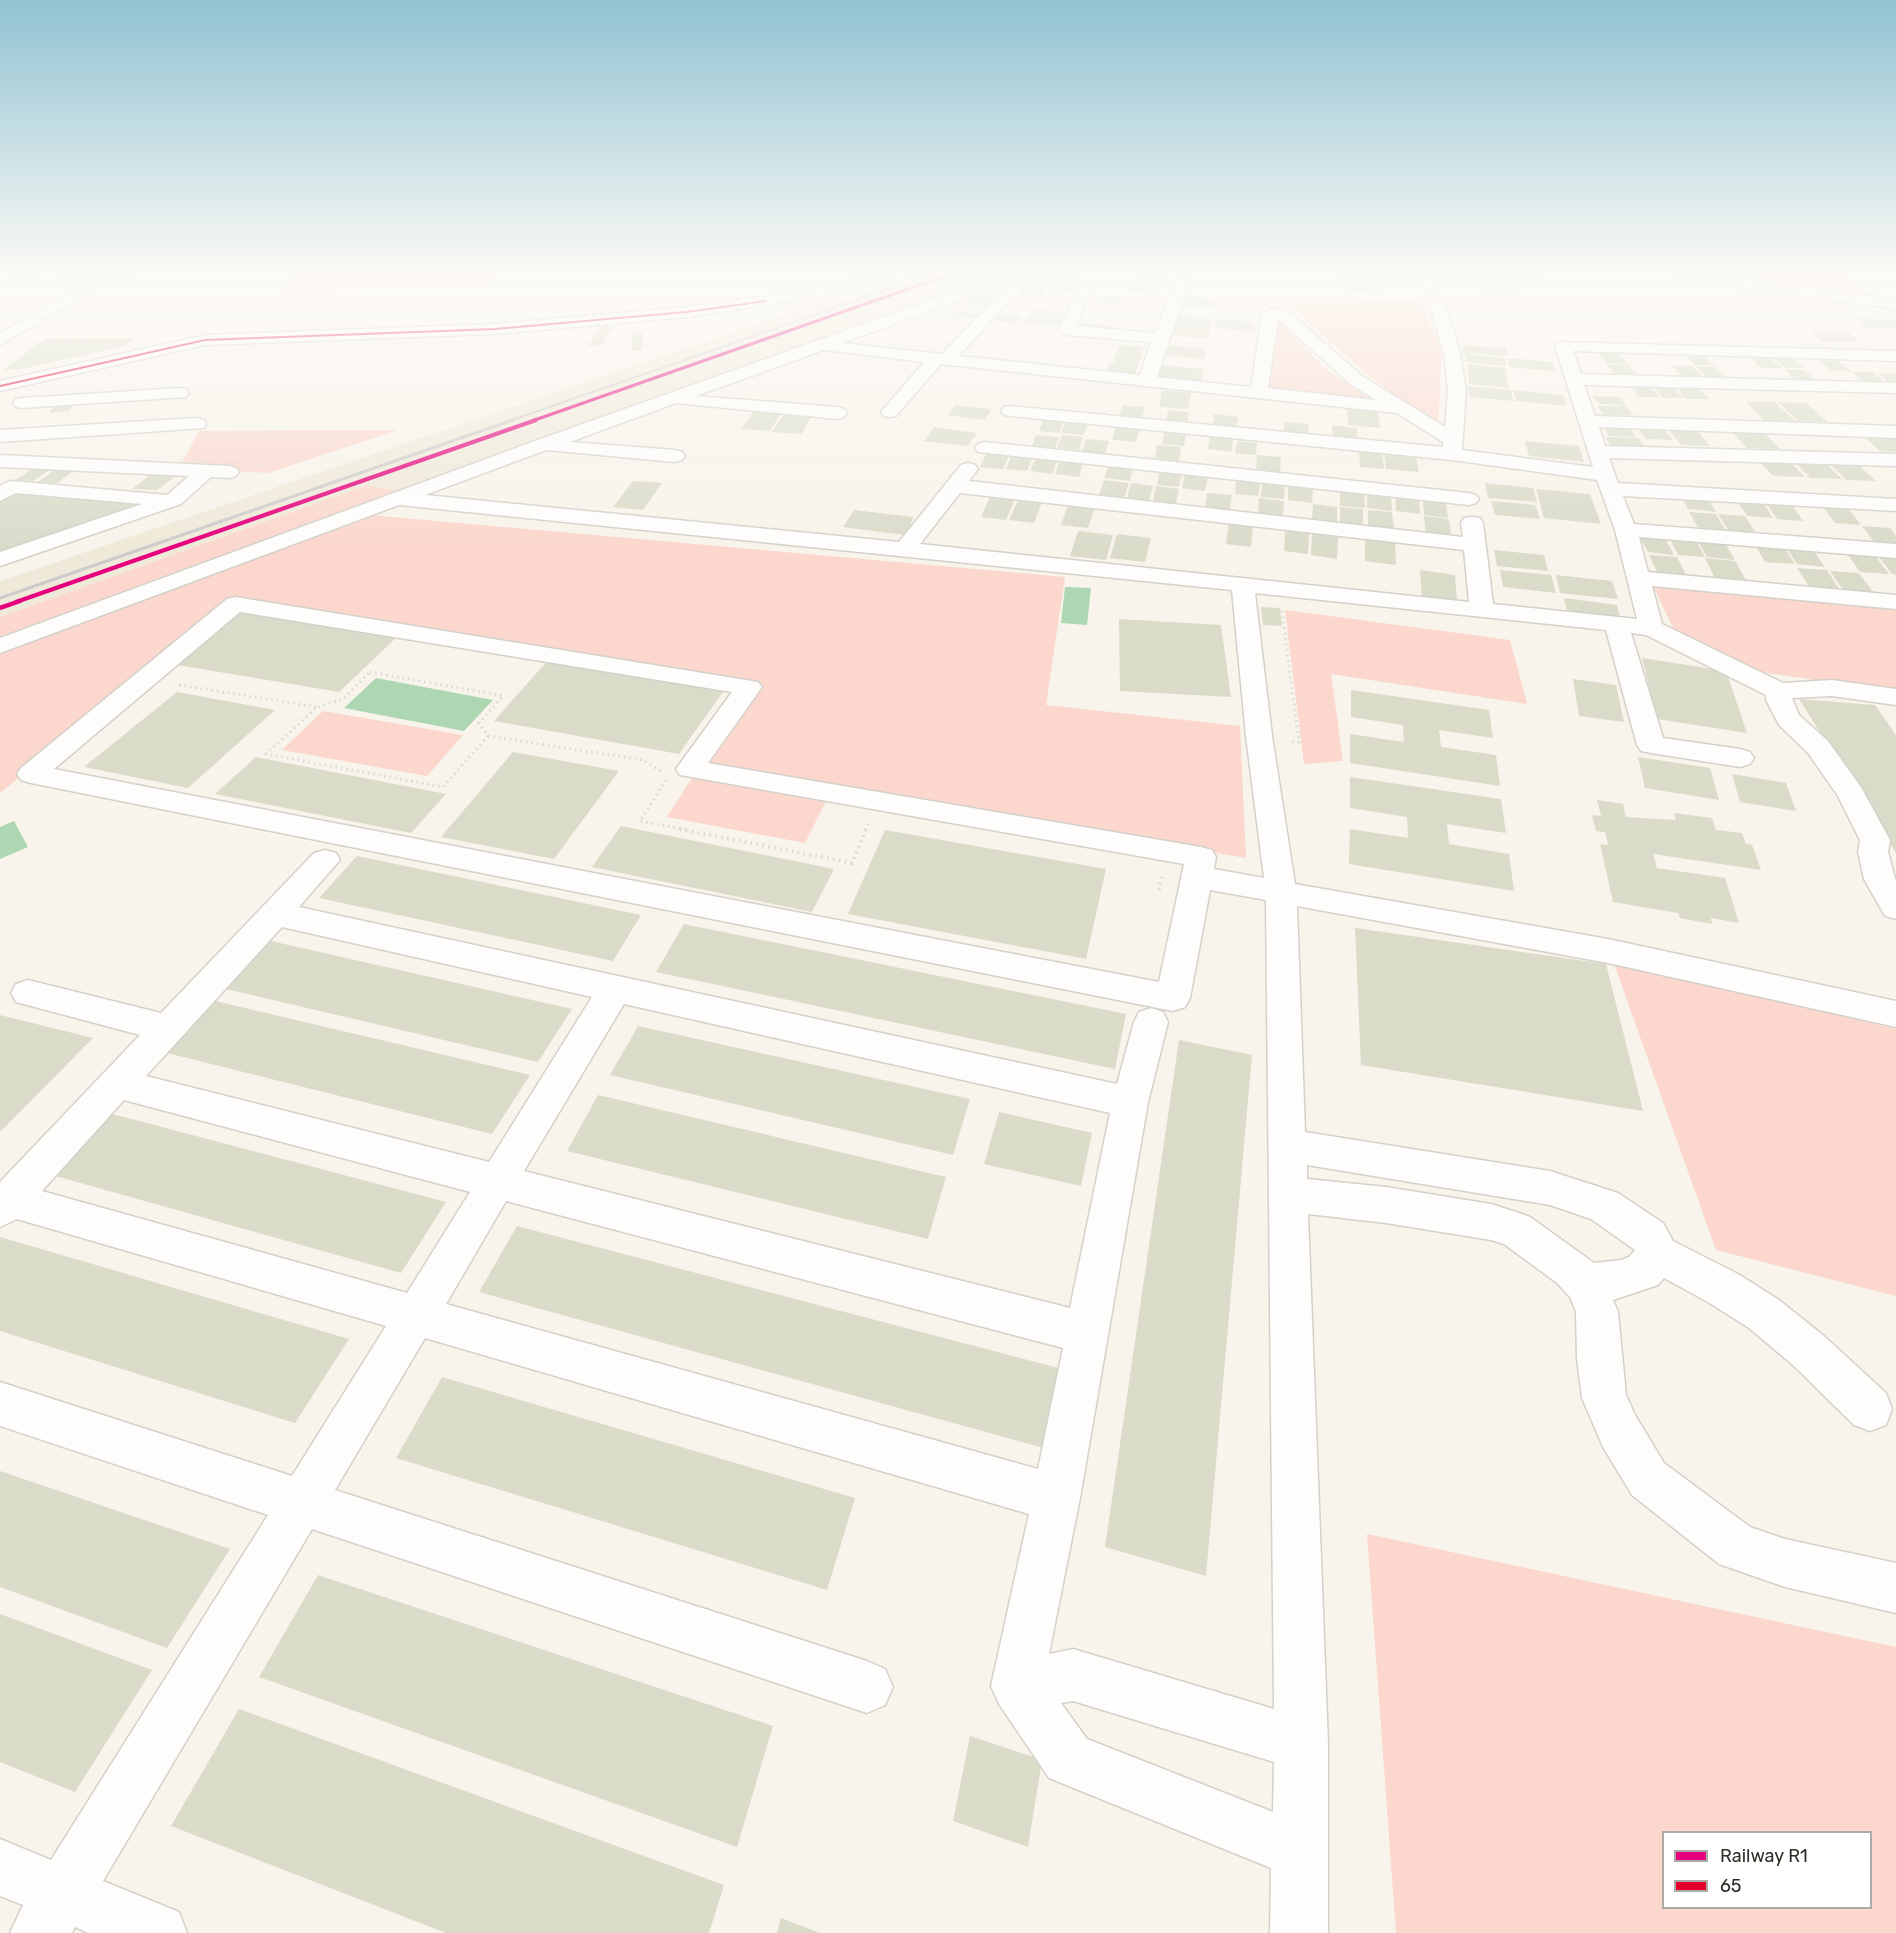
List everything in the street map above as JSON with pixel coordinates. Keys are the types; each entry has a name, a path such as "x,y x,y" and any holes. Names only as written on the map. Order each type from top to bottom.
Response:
{"street":[{"path":"0,386 88,366"},
{"path":"0,646 542,445 765,366"},
{"path":"890,412 935,366"},
{"path":"1010,366 1401,408"},
{"path":"1147,381 1152,366"},
{"path":"1259,392 1263,366"},
{"path":"1338,366 1401,408 1456,450"},
{"path":"1454,366 1457,390 1456,450 1469,499 1482,611"},
{"path":"1569,366 1597,452 1626,530 1651,628"},
{"path":"905,549 985,448 1037,369"},
{"path":"0,426 39,386 36,378"},
{"path":"1573,379 1896,388"},
{"path":"22,403 180,393"},
{"path":"672,399 838,413"},
{"path":"1010,411 1456,450 1608,482 1896,505"},
{"path":"1587,421 1896,432"},
{"path":"0,436 197,424"},
{"path":"542,445 675,456"},
{"path":"985,448 1469,499"},
{"path":"1597,452 1896,460"},
{"path":"0,461 229,472"},
{"path":"0,559 174,500 206,471"},
{"path":"955,486 1474,545"},
{"path":"0,495 12,488 174,500"},
{"path":"400,499 905,549 1651,628 1779,691 1832,688 1896,697"},
{"path":"1626,530 1896,551"},
{"path":"1638,578 1896,602"},
{"path":"1243,585 1259,738 1281,891 1301,1744 1299,1933"},
{"path":"235,604 749,687 690,770 1201,857 1197,877 1173,998 31,774 235,604"},
{"path":"1617,625 1651,745 1740,758"},
{"path":"1779,691 1779,700 1788,719 1818,747 1864,817 1875,840 1873,852 1879,879 1896,908"},
{"path":"325,860 277,915 5,1204 416,1316 1056,1498"},
{"path":"1197,877 1608,951 1896,1014"},
{"path":"277,915 1130,1102"},
{"path":"51,1913 615,989"},
{"path":"28,993 170,1029"},
{"path":"1151,1022 1130,1102 1056,1498 1017,1686 1068,1759 1300,1851"},
{"path":"118,1084 1086,1333"},
{"path":"1287,1145 1550,1188 1604,1206 1649,1236 1659,1254 1723,1288 1764,1314 1809,1351 1870,1408"},
{"path":"1289,1195 1386,1205 1491,1222 1516,1230 1571,1269 1586,1284 1598,1312 1599,1359 1604,1398 1619,1431 1648,1479 1736,1547 1785,1563 1896,1588"},
{"path":"1586,1284 1621,1279 1643,1271 1659,1254"},
{"path":"0,1404 867,1687"},
{"path":"1017,1686 1072,1675 1301,1744"},
{"path":"0,1868 51,1913 158,1933"}],"path":[{"path":"358,434 265,465 193,460 206,435 358,434"},
{"path":"1259,738 1299,742 1279,589"},
{"path":"178,684 317,707 343,699 370,672 503,696 478,723 488,736 443,787 266,754 317,707"}],"shaded area":[{"path":"633,366 746,366 398,491 367,485 0,617 0,581"},
{"path":"1272,366 1323,366 1373,401 1268,390"},
{"path":"1358,366 1441,366 1438,425"},
{"path":"398,430 268,473 179,468 199,431"},
{"path":"367,485 398,491 0,637 0,617"},
{"path":"370,515 1065,577 1046,705 1240,726 1246,858 704,766 758,685 233,601 0,793 0,652"},
{"path":"1652,584 1896,607 1896,692 1754,671 1674,630"},
{"path":"1065,587 1091,588 1087,625 1061,623"},
{"path":"1285,610 1510,640 1527,704 1331,674 1343,761 1304,764"},
{"path":"376,678 493,700 464,731 344,708"},
{"path":"323,711 463,735 427,776 282,750"},
{"path":"692,778 826,801 805,843 667,817"},
{"path":"14,821 28,847 0,859 0,827"},
{"path":"1613,961 1896,1029 1896,1296 1716,1250"},
{"path":"1367,1534 1896,1647 1896,1933 1396,1933"}],"building":[{"path":"8,366 35,366 22,369 3,370"},
{"path":"1108,366 1138,366 1135,375 1106,372"},
{"path":"1159,366 1204,369 1201,381 1155,377"},
{"path":"1468,366 1488,366 1505,368 1509,388 1469,384"},
{"path":"1553,366 1555,371 1509,367"},
{"path":"1608,366 1629,366 1639,377 1617,377"},
{"path":"1672,366 1692,366 1704,378 1683,378"},
{"path":"1695,366 1715,367 1728,379 1707,378"},
{"path":"1759,366 1782,368 1761,368"},
{"path":"1783,366 1804,368 1785,368"},
{"path":"1826,366 1845,366 1851,371 1831,371"},
{"path":"1784,369 1804,370 1817,381 1797,381"},
{"path":"1852,372 1873,372 1886,383 1865,383"},
{"path":"1877,373 1896,374 1896,384 1891,384"},
{"path":"1629,385 1649,386 1660,397 1639,397"},
{"path":"1652,385 1672,386 1683,398 1663,398"},
{"path":"1468,386 1511,390 1513,401 1470,397"},
{"path":"1675,386 1697,387 1709,399 1686,399"},
{"path":"1162,390 1191,393 1188,409 1159,407"},
{"path":"1513,390 1563,395 1567,406 1516,401"},
{"path":"1592,396 1619,397 1626,405 1599,404"},
{"path":"76,402 69,411 49,413 56,404"},
{"path":"1746,402 1775,402 1795,421 1765,421"},
{"path":"1778,402 1806,403 1827,422 1798,421"},
{"path":"956,405 992,409 985,420 948,415"},
{"path":"1122,405 1145,407 1142,419 1119,417"},
{"path":"1597,406 1626,406 1634,415 1604,415"},
{"path":"1347,409 1378,412 1380,428 1348,425"},
{"path":"1168,410 1189,412 1187,424 1166,422"},
{"path":"754,411 781,413 770,431 741,429"},
{"path":"784,414 812,416 801,434 772,432"},
{"path":"1214,414 1238,417 1236,429 1213,426"},
{"path":"1044,418 1064,420 1059,433 1039,431"},
{"path":"1066,420 1088,422 1084,435 1061,433"},
{"path":"1284,422 1308,424 1309,436 1284,434"},
{"path":"1332,425 1357,428 1358,441 1333,438"},
{"path":"1602,425 1628,426 1636,437 1609,436"},
{"path":"1116,426 1140,428 1136,442 1112,440"},
{"path":"934,427 977,433 968,446 924,441"},
{"path":"1667,427 1695,428 1710,446 1681,445"},
{"path":"1637,428 1664,429 1673,440 1646,439"},
{"path":"1730,430 1762,431 1780,449 1747,448"},
{"path":"1164,433 1186,435 1184,446 1162,444"},
{"path":"1036,435 1059,437 1055,448 1032,446"},
{"path":"1062,435 1083,437 1079,450 1057,448"},
{"path":"1862,435 1892,436 1896,439 1896,452 1880,451"},
{"path":"1210,436 1233,438 1232,452 1208,449"},
{"path":"1605,437 1638,438 1647,450 1614,449"},
{"path":"1086,439 1109,441 1105,454 1082,452"},
{"path":"1237,441 1257,443 1256,455 1235,453"},
{"path":"1525,441 1579,446 1584,462 1529,456"},
{"path":"1157,445 1181,447 1179,461 1155,458"},
{"path":"1359,451 1382,453 1384,469 1360,467"},
{"path":"987,452 1010,454 1003,469 980,467"},
{"path":"1012,454 1033,457 1027,471 1006,469"},
{"path":"1384,454 1416,457 1419,472 1386,469"},
{"path":"1257,455 1281,457 1280,473 1256,470"},
{"path":"1036,457 1058,459 1052,474 1030,471"},
{"path":"1756,458 1788,459 1805,477 1773,476"},
{"path":"1060,460 1083,463 1079,477 1055,474"},
{"path":"1827,461 1856,463 1876,481 1846,480"},
{"path":"1795,462 1826,463 1842,479 1810,478"},
{"path":"1109,465 1133,468 1130,481 1104,478"},
{"path":"37,466 54,467 33,481 15,480"},
{"path":"59,467 78,468 57,483 38,482"},
{"path":"1160,471 1182,473 1179,487 1157,485"},
{"path":"154,472 180,473 157,490 132,489"},
{"path":"1185,473 1208,476 1205,491 1182,488"},
{"path":"1104,480 1129,483 1124,498 1099,495"},
{"path":"1236,480 1260,482 1258,496 1235,494"},
{"path":"633,481 662,483 643,510 613,507"},
{"path":"1131,483 1153,486 1149,501 1127,498"},
{"path":"1262,483 1285,486 1284,499 1261,497"},
{"path":"1485,483 1533,488 1537,502 1488,498"},
{"path":"1156,486 1179,489 1176,504 1153,502"},
{"path":"1288,486 1313,489 1312,503 1288,500"},
{"path":"14,489 150,506 0,556 0,497"},
{"path":"1340,489 1364,492 1365,508 1340,506"},
{"path":"1536,489 1590,494 1601,524 1544,518"},
{"path":"1207,493 1232,495 1230,511 1205,508"},
{"path":"1367,494 1391,496 1392,511 1367,508"},
{"path":"990,496 1015,499 1006,520 981,517"},
{"path":"1681,496 1708,498 1716,512 1688,509"},
{"path":"1395,497 1419,500 1420,514 1396,511"},
{"path":"1259,498 1284,501 1283,517 1258,515"},
{"path":"1018,500 1042,502 1034,523 1009,520"},
{"path":"1423,500 1446,503 1448,518 1424,515"},
{"path":"1491,501 1535,505 1540,519 1495,515"},
{"path":"1737,501 1763,503 1773,518 1747,516"},
{"path":"1766,503 1792,505 1803,521 1777,519"},
{"path":"1313,504 1337,507 1337,522 1312,520"},
{"path":"1068,505 1095,508 1088,528 1061,525"},
{"path":"1340,507 1363,509 1363,525 1340,523"},
{"path":"1823,507 1849,509 1861,525 1835,523"},
{"path":"854,510 914,517 905,535 843,527"},
{"path":"1368,510 1392,512 1394,529 1368,526"},
{"path":"1689,512 1716,514 1725,530 1698,527"},
{"path":"1718,514 1745,516 1755,532 1728,530"},
{"path":"1424,516 1449,519 1451,536 1426,533"},
{"path":"1229,522 1253,525 1251,547 1226,544"},
{"path":"1862,526 1890,528 1896,536 1896,544 1874,542"},
{"path":"1078,531 1113,535 1106,560 1070,556"},
{"path":"1285,531 1309,534 1308,554 1284,551"},
{"path":"1117,534 1151,538 1145,562 1110,558"},
{"path":"1312,534 1338,537 1337,559 1311,555"},
{"path":"1639,536 1665,538 1674,555 1648,552"},
{"path":"1669,537 1695,539 1705,557 1678,555"},
{"path":"1365,539 1395,542 1396,565 1365,561"},
{"path":"1697,540 1725,543 1735,560 1707,557"},
{"path":"1755,545 1784,547 1795,564 1765,562"},
{"path":"1786,547 1813,550 1825,567 1797,564"},
{"path":"1494,550 1544,555 1548,571 1497,566"},
{"path":"1847,553 1875,556 1889,574 1860,572"},
{"path":"1649,555 1677,557 1686,575 1657,572"},
{"path":"1879,557 1896,559 1896,575 1892,574"},
{"path":"1705,558 1735,561 1746,580 1715,578"},
{"path":"1797,568 1827,570 1839,589 1809,586"},
{"path":"1420,570 1455,575 1457,601 1422,596"},
{"path":"1500,570 1551,575 1556,593 1503,587"},
{"path":"1830,571 1859,573 1873,592 1843,590"},
{"path":"1556,575 1612,581 1618,599 1560,593"},
{"path":"1564,598 1617,605 1621,622 1568,615"},
{"path":"1261,607 1280,608 1282,626 1263,625"},
{"path":"239,610 399,635 339,692 171,664"},
{"path":"1119,619 1221,625 1231,697 1120,691"},
{"path":"1642,658 1726,671 1747,733 1657,719"},
{"path":"549,659 725,689 679,754 494,721"},
{"path":"1573,679 1616,685 1624,722 1579,716"},
{"path":"1351,690 1489,710 1493,738 1439,730 1441,747 1496,755 1500,786 1350,763 1350,734 1404,742 1403,725 1351,717"},
{"path":"177,692 275,710 188,788 84,767"},
{"path":"1799,699 1875,705 1896,735 1896,853"},
{"path":"513,752 619,771 554,859 441,837"},
{"path":"256,757 446,794 411,833 215,794"},
{"path":"1638,757 1710,768 1719,800 1645,788"},
{"path":"1732,774 1786,783 1796,811 1740,802"},
{"path":"1350,777 1501,799 1506,833 1447,824 1449,844 1509,854 1514,891 1349,864 1350,829 1408,838 1407,817 1350,808"},
{"path":"1597,800 1623,804 1626,817 1676,820 1674,813 1712,818 1716,830 1742,833 1746,844 1752,845 1761,870 1653,854 1657,868 1725,878 1739,923 1711,918 1712,924 1680,918 1678,913 1613,902 1600,844 1608,845 1605,832 1596,831 1592,815 1601,816"},
{"path":"621,826 834,869 812,912 592,867"},
{"path":"885,830 1106,869 1086,959 848,914"},
{"path":"357,856 641,915 613,961 319,898"},
{"path":"684,924 1126,1014 1115,1069 656,972"},
{"path":"1355,928 1606,964 1643,1111 1361,1065"},
{"path":"271,941 572,1009 538,1062 226,989"},
{"path":"215,1001 530,1075 492,1134 167,1053"},
{"path":"0,1015 93,1038 0,1132"},
{"path":"638,1026 970,1099 953,1155 610,1075"},
{"path":"1179,1040 1252,1055 1206,1576 1105,1547"},
{"path":"598,1095 946,1177 928,1239 567,1151"},
{"path":"999,1112 1092,1133 1081,1186 984,1164"},
{"path":"109,1113 446,1202 401,1273 52,1175"},
{"path":"517,1226 1066,1370 1051,1450 479,1292"},
{"path":"0,1237 349,1339 295,1423 0,1331"},
{"path":"442,1377 855,1498 827,1590 396,1458"},
{"path":"0,1471 230,1549 167,1648 0,1587"},
{"path":"318,1575 773,1726 737,1847 259,1677"},
{"path":"0,1614 152,1670 75,1792 0,1762"},
{"path":"239,1709 724,1885 709,1933 446,1933 171,1826"},
{"path":"970,1736 1042,1760 1028,1847 953,1821"},
{"path":"781,1918 820,1933 777,1933"}],"railway":[{"path":"509,421 667,366"},
{"path":"0,598 513,420"}],"rail line":[{"name":"R1","path":"0,608 688,366"}],"transit line":[{"name":"65","path":"0,386 88,366"}]}
